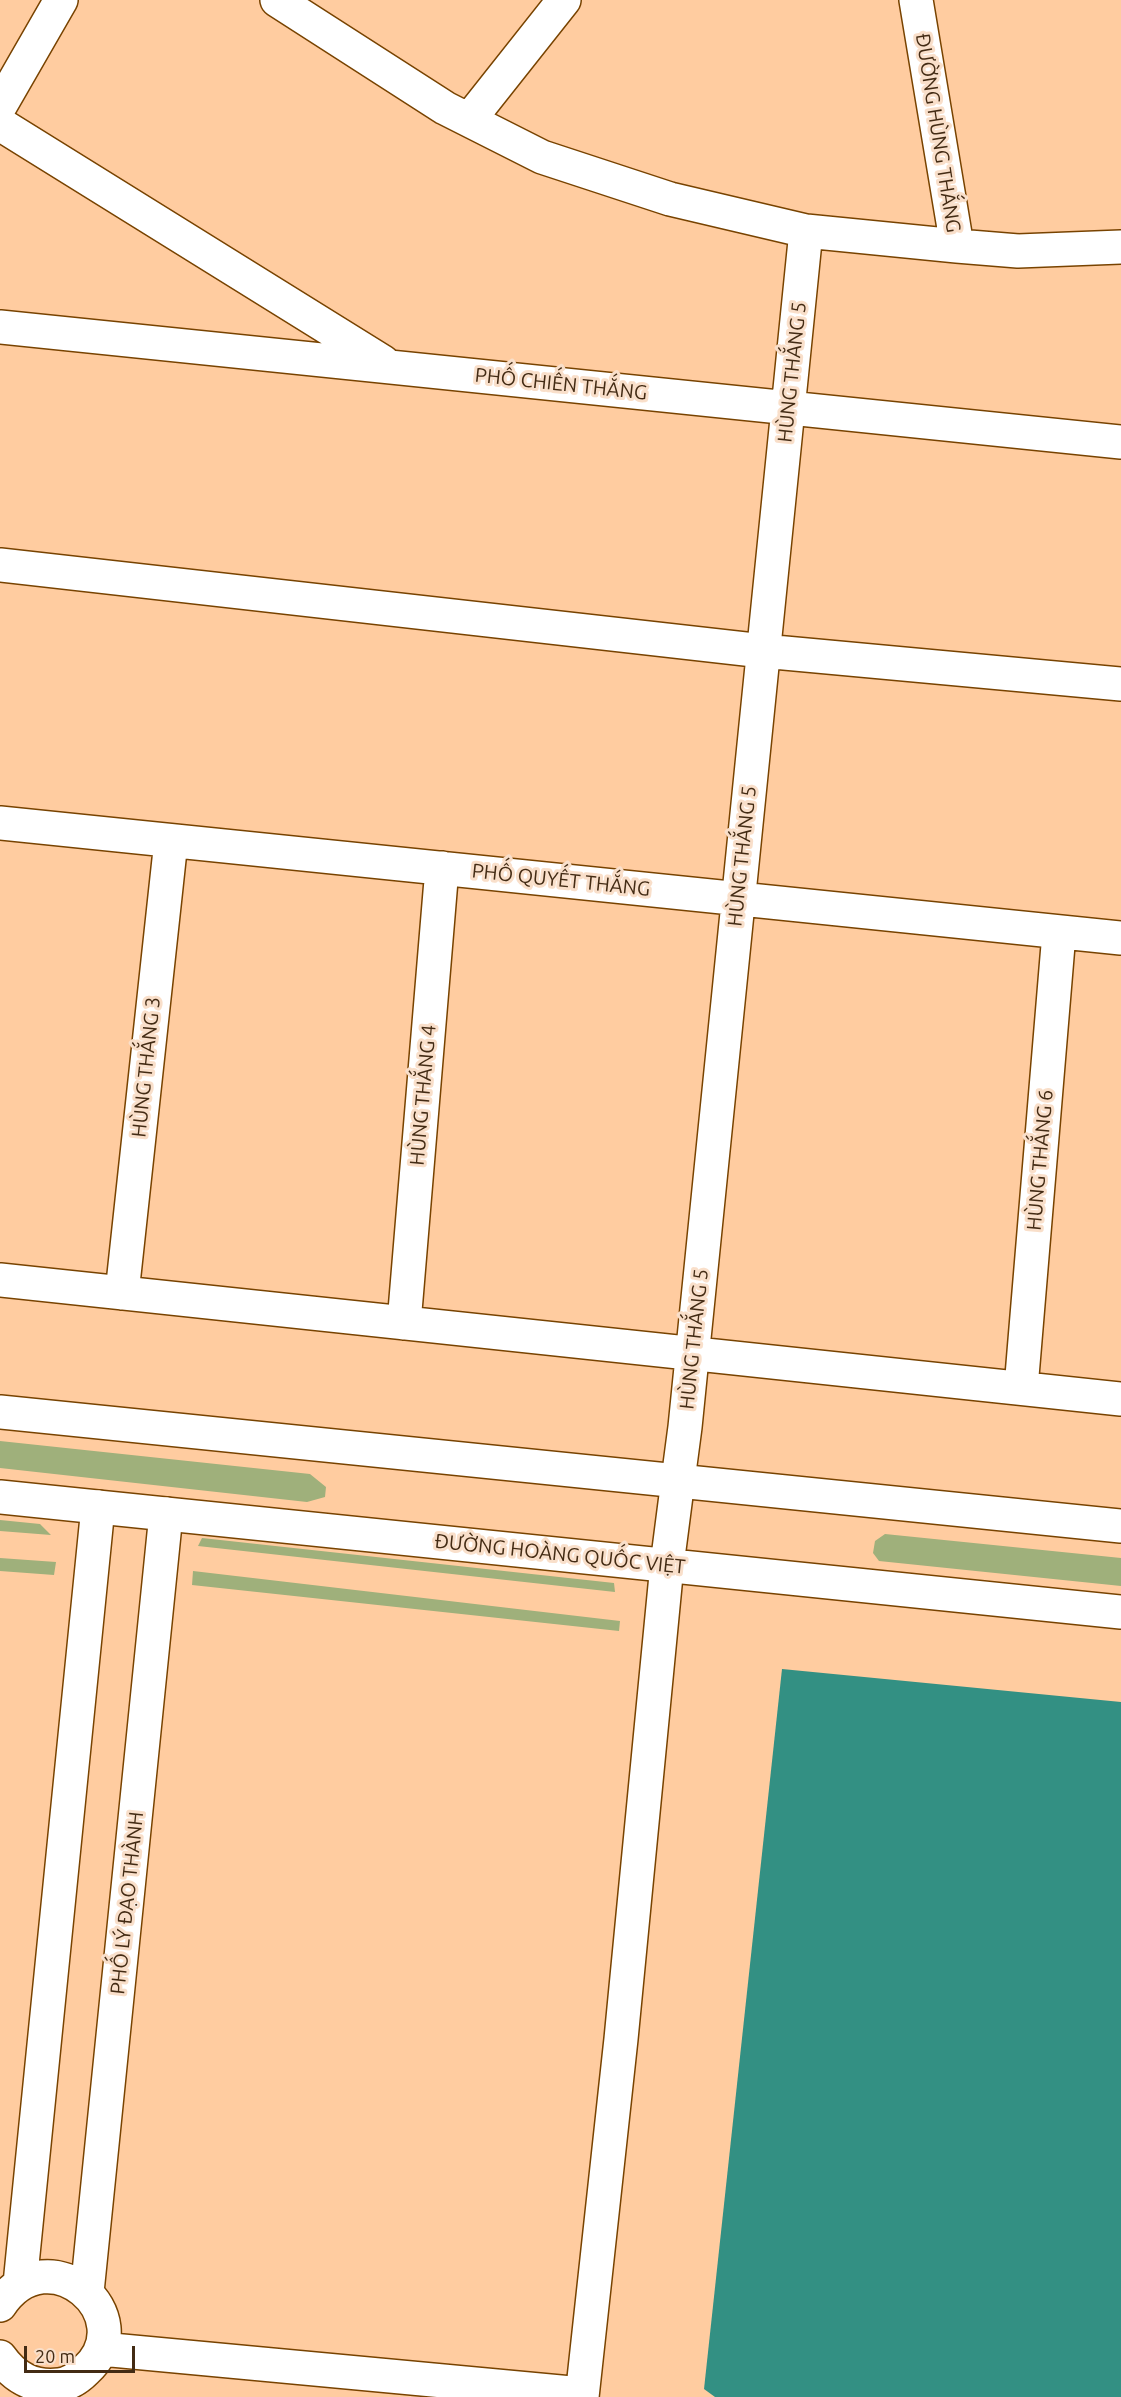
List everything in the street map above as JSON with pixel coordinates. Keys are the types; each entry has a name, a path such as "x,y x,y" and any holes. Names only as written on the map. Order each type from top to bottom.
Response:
{"street":[{"path":"0,106 61,0"},
{"path":"277,0 445,108 542,157 660,196 806,231 957,246"},
{"path":"469,120 564,0"},
{"name":"ĐƯỜNG HÙNG THẮNG","path":"916,0 957,246 1018,251 1121,247"},
{"path":"0,124 389,366"},
{"name":"HÙNG THẮNG 5","path":"582,2396 621,2039 667,1565 692,1353 806,231"},
{"name":"PHỐ CHIẾN THẮNG","path":"0,327 1121,442"},
{"path":"0,565 763,651 1121,684"},
{"name":"PHỐ QUYẾT THẮNG","path":"0,823 1121,938"},
{"name":"HÙNG THẮNG 3","path":"122,1293 171,842"},
{"name":"HÙNG THẮNG 4","path":"404,1323 442,868"},
{"name":"HÙNG THẮNG 6","path":"1021,1388 1059,933"},
{"path":"0,1280 1121,1399"},
{"path":"0,1412 1121,1526"},
{"name":"ĐƯỜNG HOÀNG QUỐC VIỆT","path":"0,1497 1121,1612"},
{"path":"10,2295 98,1507"},
{"name":"PHỐ LÝ ĐẠO THÀNH","path":"87,2292 166,1514"},
{"path":"0,2358 10,2371 44,2391 79,2377 92,2365 100,2349 103,2334 102,2319 96,2304 87,2292 72,2282 55,2277 36,2278 10,2295"},
{"path":"100,2349 582,2396"}],"green space":[{"path":"0,1441 310,1474 326,1487 325,1497 307,1502 0,1468"},
{"path":"0,1520 40,1524 51,1535 0,1531"},
{"path":"885,1534 1121,1558 1121,1586 879,1561 873,1553 875,1541"},
{"path":"202,1538 614,1583 615,1592 198,1546"},
{"path":"0,1558 56,1562 54,1575 0,1571"},
{"path":"193,1571 620,1621 619,1631 192,1585"}],"water":[{"path":"782,1669 1121,1702 1121,2397 715,2397 704,2389"}]}
